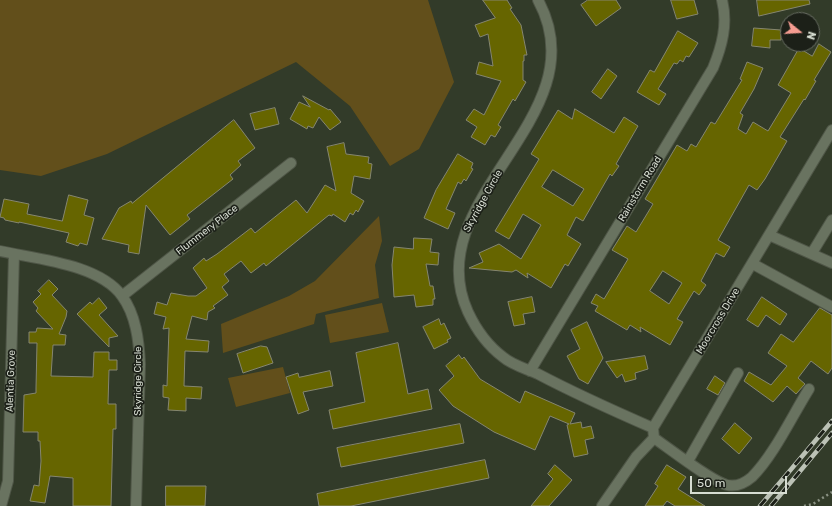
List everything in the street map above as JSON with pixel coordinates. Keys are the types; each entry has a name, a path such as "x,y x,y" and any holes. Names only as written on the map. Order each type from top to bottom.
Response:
{"street":[{"name":"Skyridge Circle","path":"538,0 550,27 552,43 553,54 548,82 536,110 466,229 459,264 460,286 465,304 482,336 504,358 654,433 688,461 714,479 727,485 739,485 751,477 768,456 809,389"},
{"name":"Rainstorm Road","path":"530,371 713,68 720,51 723,36 725,20 722,0"},
{"name":"Moorcross Drive","path":"602,506 654,433 832,130"},
{"name":"Flummery Place","path":"122,296 291,163"},
{"path":"812,253 832,220"},
{"path":"770,234 832,263"},
{"name":"Skyridge Circle","path":"0,252 52,262 88,272 112,285 122,296 136,328 140,357 136,506"},
{"name":"Alentia Grove","path":"1,506 8,481 14,254"},
{"path":"753,264 832,307"},
{"path":"688,461 738,373"}],"path":[{"path":"804,506 813,504 832,492"}],"shaded area":[{"path":"0,0 428,0 454,82 419,149 390,166 350,106 296,62 107,154 41,176 0,170"},
{"path":"379,216 382,241 375,265 379,298 316,314 314,324 223,353 221,324 289,296 315,281"},
{"path":"382,303 389,332 330,343 325,315"},
{"path":"283,367 290,393 236,407 228,378"}],"building":[{"path":"483,0 507,0 512,8 510,9 521,25 527,55 524,55 523,61 523,80 526,82 515,101 513,99 498,125 501,127 495,137 491,135 485,145 471,137 477,127 466,120 474,109 484,115 501,81 476,74 479,62 493,66 488,34 480,37 475,25 495,18"},
{"path":"588,0 616,0 621,8 596,26 581,5"},
{"path":"671,0 694,0 698,14 677,19"},
{"path":"757,0 809,0 810,4 759,16"},
{"path":"754,28 780,30 780,40 770,40 770,48 752,46"},
{"path":"678,31 698,43 689,57 686,56 683,62 680,60 677,64 674,63 658,89 666,94 659,105 637,92 650,70 654,72"},
{"path":"820,45 831,52 814,80 816,81 805,100 804,99 780,137 787,141 765,179 757,190 749,185 718,240 730,247 724,257 716,253 701,281 706,285 699,295 694,291 677,319 683,322 670,345 640,327 641,332 630,325 627,330 595,311 598,306 591,303 596,294 604,299 628,259 612,250 627,226 636,232 653,204 645,199 677,145 687,151 691,144 696,147 711,122 715,124 742,80 740,79 747,62 763,68 754,89 740,113 743,115 738,129 746,134 753,122 768,131 791,93 778,85 797,52 806,52 812,56 814,52 820,52","holes":["663,271 682,283 669,304 650,291"]},
{"path":"608,69 617,76 601,99 592,92"},
{"path":"303,96 329,110 330,109 341,122 330,130 319,117 313,128 308,126 307,129 290,119 299,102 310,107"},
{"path":"275,108 279,124 255,130 250,114"},
{"path":"575,109 614,133 624,117 638,126 616,164 619,166 612,176 610,174 583,221 576,217 567,235 581,244 568,266 565,264 551,288 527,273 528,278 516,270 512,272 469,268 483,262 479,253 499,244 521,259 541,225 523,214 509,239 495,231 539,159 531,154 558,110 572,119","holes":["553,170 584,189 573,206 542,187"]},
{"path":"234,120 255,148 238,161 241,165 230,175 233,179 187,215 190,219 170,235 146,205 139,254 128,252 129,245 102,239 119,208 131,201 132,203"},
{"path":"344,143 346,154 369,157 368,163 372,164 370,179 354,176 351,193 364,201 358,212 356,210 353,215 350,213 345,222 333,214 332,216 329,215 266,266 264,263 251,273 241,261 224,274 229,281 222,287 228,295 213,306 215,308 208,312 207,320 192,316 186,339 209,341 208,352 185,351 184,386 202,387 201,399 186,398 186,411 168,410 169,398 163,397 163,385 167,386 169,328 163,329 166,317 154,314 157,302 167,305 171,293 196,296 207,288 193,268 204,258 206,261 217,254 251,228 255,233 296,200 307,213 325,185 336,191 327,147"},
{"path":"458,154 473,163 471,168 473,169 466,181 464,179 461,184 458,182 446,209 455,213 448,229 424,218 436,190"},
{"path":"69,195 88,200 84,215 94,218 87,245 80,243 78,246 66,242 69,233 5,220 4,218 0,217 4,199 29,204 27,214 62,221"},
{"path":"414,238 432,239 430,252 439,253 438,265 426,264 430,286 433,286 435,299 433,299 433,305 416,307 414,295 394,297 392,265 394,247 413,249"},
{"path":"49,280 58,289 52,295 67,311 59,334 66,335 65,345 53,345 51,376 93,377 94,352 109,352 109,360 117,360 117,370 109,370 108,404 116,404 116,429 113,429 111,506 73,506 73,478 50,476 45,503 30,501 34,485 39,486 41,461 38,432 23,432 24,395 36,393 37,343 29,343 29,332 36,332 37,328 53,329 36,311 38,308 33,302 41,294 38,291"},
{"path":"532,297 535,312 523,314 525,324 514,326 508,302"},
{"path":"762,297 787,314 780,325 766,315 758,327 747,320"},
{"path":"99,298 107,308 99,315 118,336 109,338 109,347 77,314 90,302 92,304"},
{"path":"820,308 832,315 832,368 828,374 811,361 798,378 805,384 796,394 787,386 773,402 744,381 749,372 771,385 787,366 768,353 781,334 793,342"},
{"path":"439,319 441,325 444,323 451,338 447,340 448,342 434,349 423,327"},
{"path":"587,322 603,358 588,384 579,379 567,356 580,349 571,330"},
{"path":"398,343 408,394 428,389 432,409 333,429 329,410 365,402 356,353"},
{"path":"261,346 267,347 273,363 243,373 237,354"},
{"path":"459,355 462,359 464,357 480,379 520,403 525,391 575,413 570,424 581,422 582,428 591,426 594,438 585,440 588,454 574,457 567,425 569,424 550,416 535,450 494,432 453,406 439,390 454,376 446,366"},
{"path":"645,356 648,369 635,373 636,379 625,382 622,374 617,378 606,362"},
{"path":"330,371 333,386 303,392 309,410 298,414 286,377 298,373 299,377"},
{"path":"715,376 725,383 718,395 707,389"},
{"path":"735,423 752,438 739,454 722,439"},
{"path":"460,424 464,443 341,467 337,448"},
{"path":"485,460 489,478 351,506 319,506 317,494"},
{"path":"555,465 572,480 549,506 531,506 553,479 548,474"},
{"path":"667,465 686,477 678,489 705,506 675,506 667,501 663,506 645,506 658,486 655,484"},
{"path":"166,486 206,486 205,506 166,506"}],"railway":[{"path":"760,506 832,421"},
{"path":"771,506 832,433"}]}
